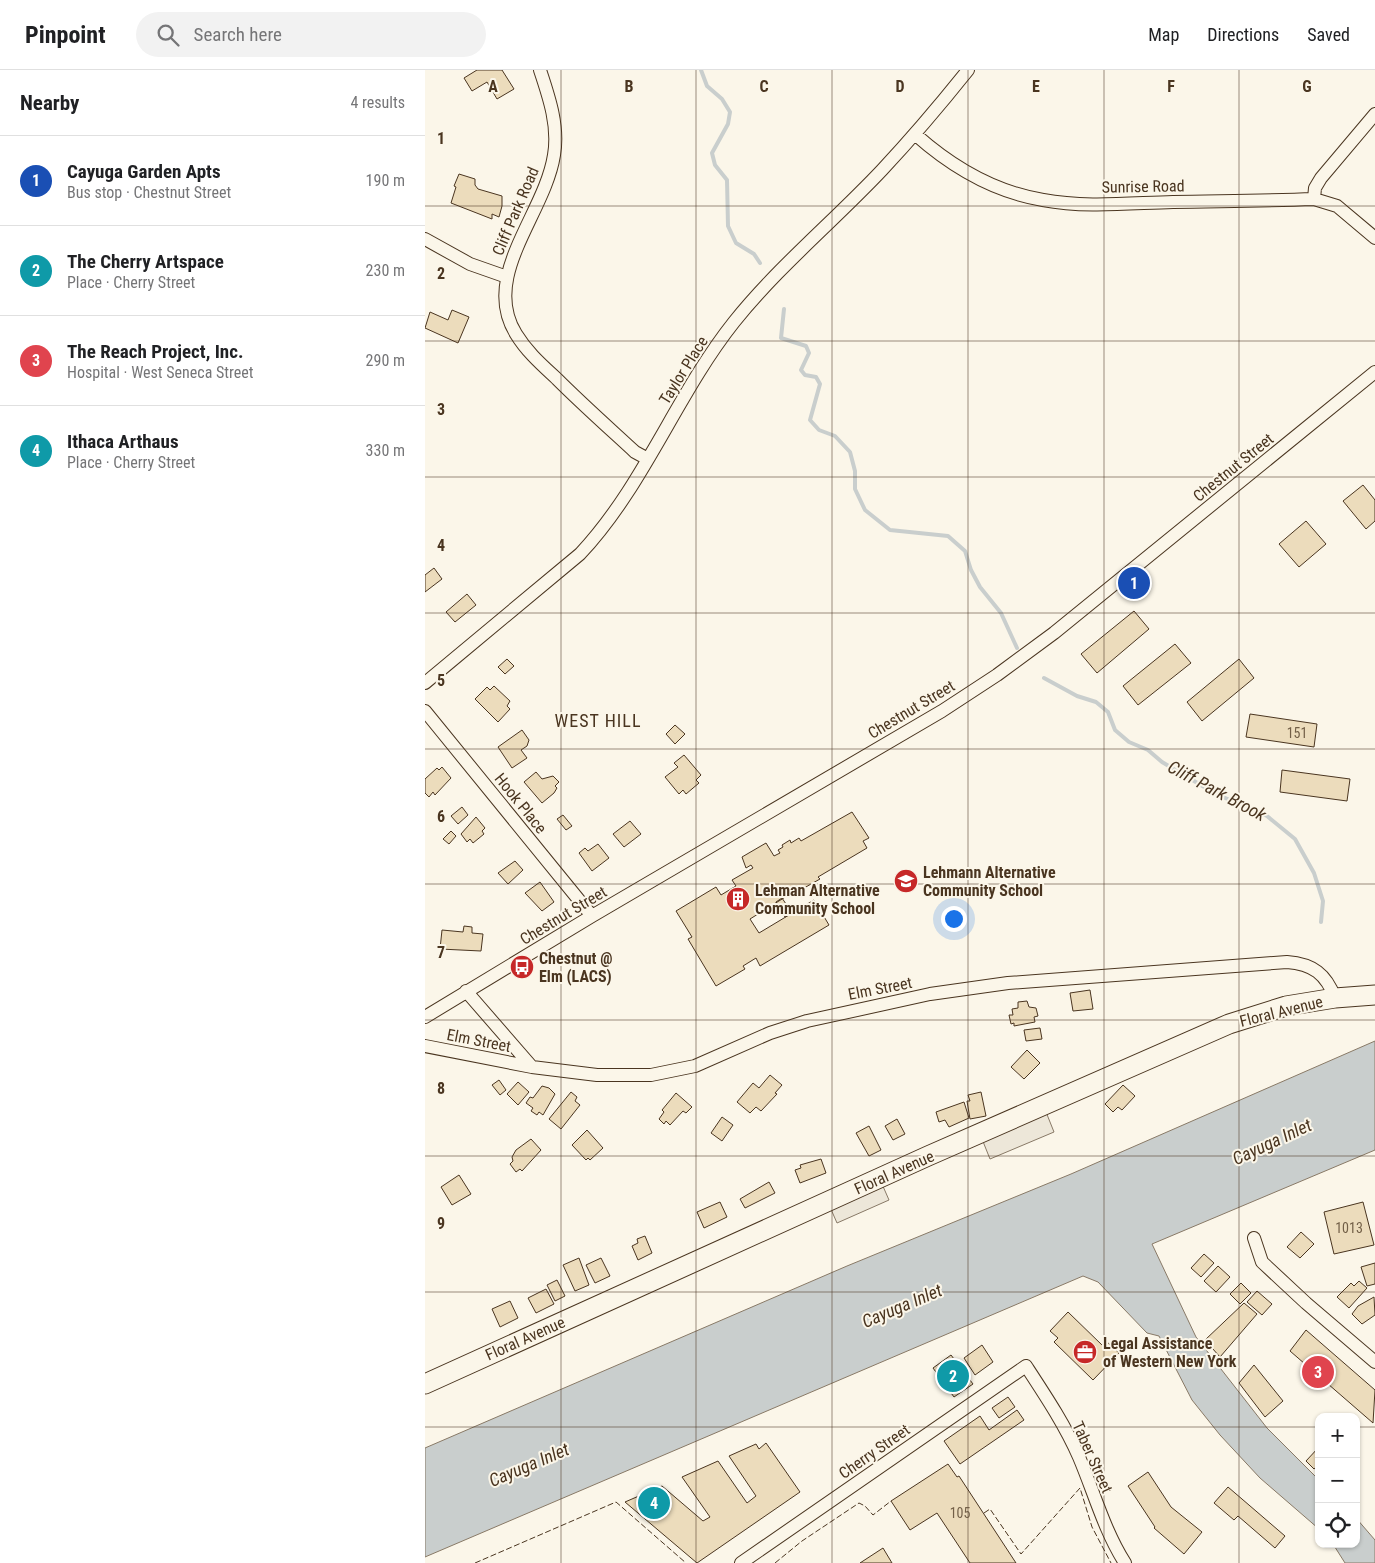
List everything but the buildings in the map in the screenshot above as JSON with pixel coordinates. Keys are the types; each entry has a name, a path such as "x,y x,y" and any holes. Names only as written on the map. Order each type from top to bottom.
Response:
{"main road":[{"name":"Floral Avenue","path":"425,1384 923,1159 1229,1024 1286,1006 1335,998 1375,995"}],"street":[{"name":"Cliff Park Road","path":"540,70 552,111 554,157 543,197 513,256 507,277 505,302 509,317 516,335 528,350 635,452 647,458"},
{"name":"Taylor Place","path":"425,683 579,554 606,524 692,382 735,322 770,282 916,135 968,70"},
{"path":"1314,199 1315,188 1321,178 1375,114"},
{"name":"Sunrise Road","path":"916,135 950,163 1020,195 1045,200 1096,203 1314,199 1337,206 1375,238"},
{"path":"425,239 470,264 507,277"},
{"name":"Chestnut Street","path":"425,1017 592,916 934,716 997,675 1173,538 1375,372"},
{"name":"Hook Place","path":"425,711 592,916"},
{"name":"Elm Street","path":"425,1046 533,1067 609,1075 651,1075 695,1066 761,1037 807,1021 922,996 1017,982 1297,963 1320,972 1330,985 1335,998"},
{"path":"466,991 533,1067"},
{"path":"1254,1238 1263,1262 1306,1303 1375,1362"},
{"name":"Cherry Street","path":"741,1563 1026,1366"},
{"name":"Taber Street","path":"1026,1366 1044,1393 1079,1456 1105,1525 1125,1563"}],"shaded area":[{"path":"1042,1102 1054,1132 990,1159 978,1129"},
{"path":"882,1184 889,1200 837,1223 830,1207"}],"water":[{"name":"Cayuga Inlet","path":"1375,1041 1375,1150 1152,1244 1196,1337 1267,1428 1315,1476 1315,1526 1260,1478 1220,1435 1192,1400 1159,1336 1147,1333 1098,1282 1083,1276 425,1557 425,1448 847,1266 1071,1174"},
{"path":"1360,1523 1375,1540 1375,1563 1345,1563 1336,1548 1360,1548"}],"waterway":[{"name":"Cliff Park Brook","path":"701,70 707,86 722,99 730,112 728,124 712,153 715,165 727,180 728,226 736,243 754,254 760,263"},
{"name":"Cliff Park Brook","path":"784,309 781,338 806,346 809,353 801,370 805,375 816,377 820,384 810,420 819,430 835,436 850,452 855,471 855,489 865,510 890,530 948,536 965,551 971,570 980,587 1001,613 1017,648"},
{"name":"Cliff Park Brook","path":"1044,678 1077,696 1096,702 1108,712 1115,730 1129,742 1148,750 1162,762 1216,794 1267,816 1295,839 1314,873 1323,901 1321,922"}],"fence":[{"path":"984,1513 990,1509 1021,1554 1080,1488 1092,1527 1111,1563"},
{"path":"775,1563 802,1541 859,1503 865,1506 873,1515 891,1501"},
{"path":"475,1563 616,1502 686,1563"}],"place":[{"name":"Cayuga Garden Apts","path":"1134,583"},
{"name":"Lehmann Alternative Community School","path":"906,881"},
{"name":"Lehman Alternative Community School","path":"738,899"},
{"name":"Chestnut @ Elm (LACS)","path":"522,967"},
{"name":"Legal Assistance of Western New York","path":"1085,1352"},
{"name":"The Reach Project, Inc.","path":"1318,1372"},
{"name":"The Cherry Artspace","path":"953,1376"},
{"name":"Ithaca Arthaus","path":"654,1503"}],"district":[{"name":"WEST HILL","path":"598,721"}]}
